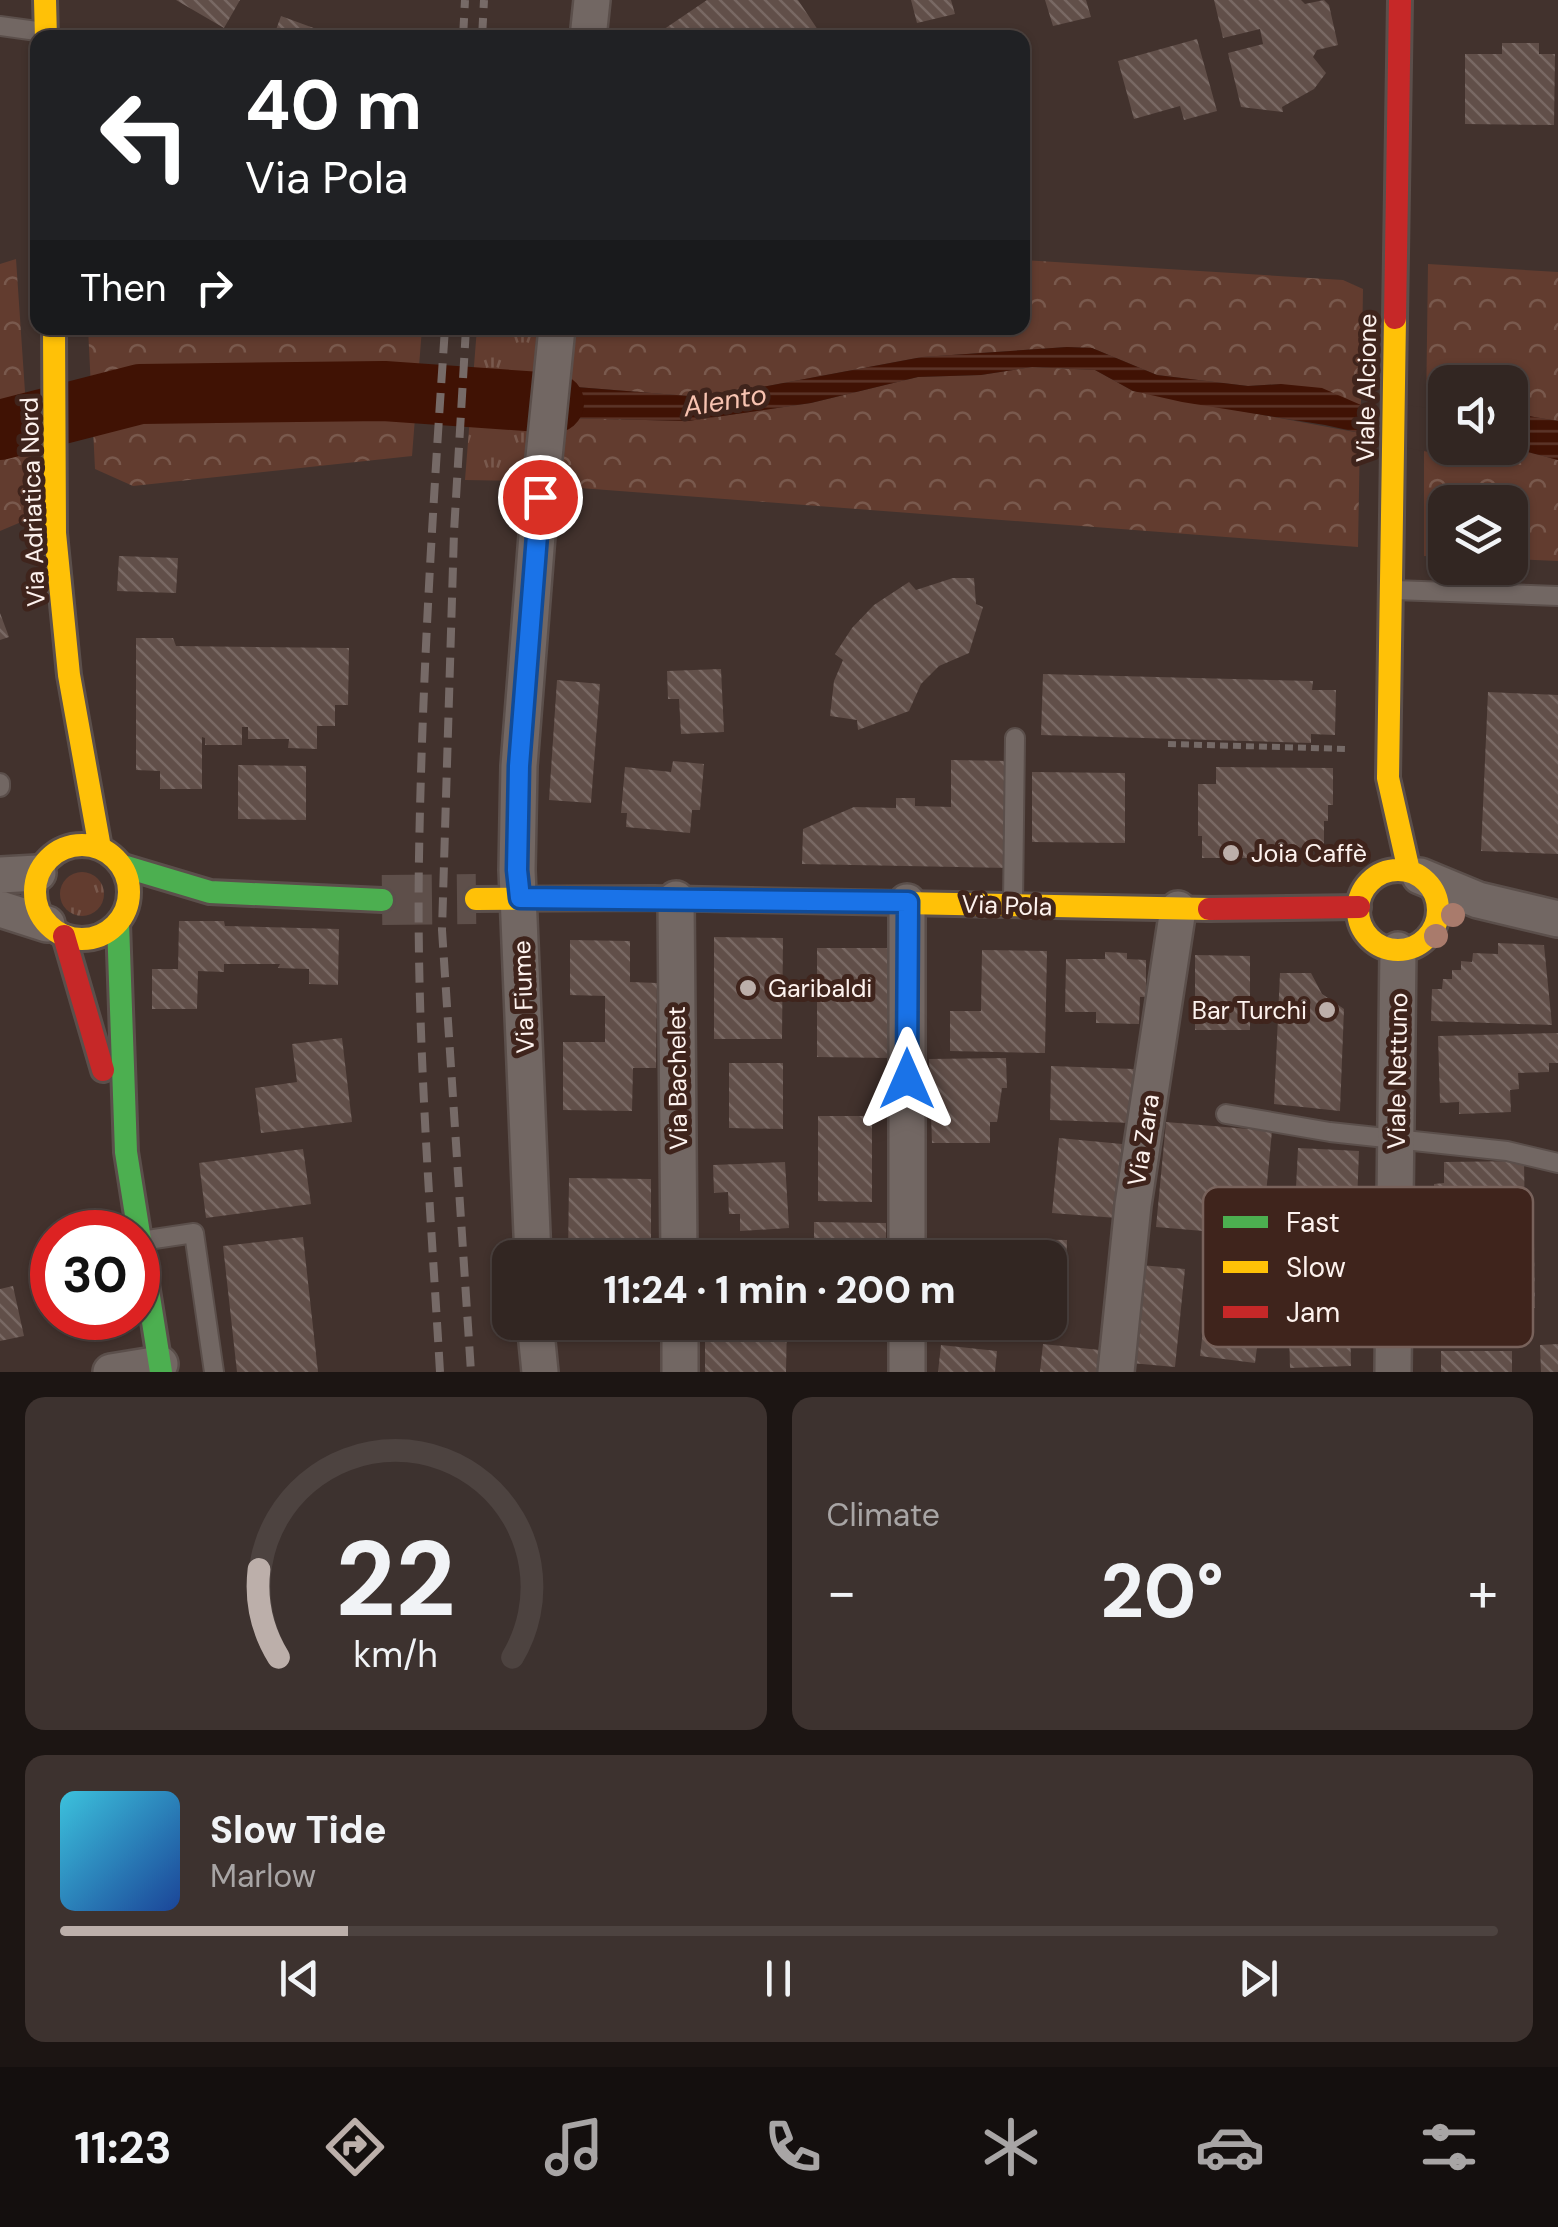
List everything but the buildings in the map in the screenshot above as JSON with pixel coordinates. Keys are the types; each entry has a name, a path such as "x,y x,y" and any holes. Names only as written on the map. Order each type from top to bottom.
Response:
{"street":[{"path":"45,0 46,30"},
{"path":"589,30 592,0"},
{"name":"Viale Alcione","path":"1378,825 1388,778 1400,0"},
{"name":"Via Adriatica Nord","path":"54,335 56,533 69,675 100,848"},
{"name":"Via Fiume","path":"532,1240 517,870 519,766 556,335"},
{"name":"Via Adriatica Nord","path":"59,758 69,675"},
{"name":"Viale Alcione","path":"1388,778 1415,874"},
{"path":"55,830 35,900 55,930 126,1152"},
{"path":"0,875 45,864 75,844 100,848 122,866 187,882 210,892"},
{"path":"1372,859 1359,920 1374,942 1398,950 1423,942 1437,922 1436,896 1415,874"},
{"path":"122,866 128,880 123,915 126,1152 135,1210"},
{"path":"1363,896 1386,872 1415,874 1478,900 1558,919"},
{"path":"0,909 55,930 93,939 123,915 210,892 382,900"},
{"name":"Via Pola","path":"476,899 908,902 1178,909 1363,896"},
{"name":"Via Bachelet","path":"676,899 679,1240"},
{"path":"907,1240 908,902"},
{"name":"Via Zara","path":"1116,1372 1133,1204 1178,909"},
{"name":"Viale Nettuno","path":"1396,1187 1398,950"},
{"path":"111,1372 161,1368 156,1340"},
{"path":"537,1340 540,1372"},
{"path":"680,1340 680,1372"},
{"path":"907,1340 907,1372"},
{"name":"Viale Nettuno","path":"1394,1347 1394,1372"}],"lane":[{"path":"0,26 30,32"},
{"path":"1390,585 1558,596"},
{"path":"1013,905 1015,738"},
{"path":"1226,1114 1330,1132 1507,1151 1558,1163"},
{"path":"160,1238 194,1233 214,1372"}],"path":[{"path":"1168,744 1366,750"}],"green space":[{"path":"16,259 26,407 0,416 0,264"},
{"path":"1030,260 1343,280 1363,289 1361,405 1281,384 1248,386 1157,375 1092,348 1067,347 922,357 746,390 689,396 564,386 568,335 1030,335"},
{"path":"1428,264 1558,272 1558,421 1528,416 1528,365 1428,365 1426,413"},
{"path":"88,335 421,335 412,456 133,486 95,469"},
{"path":"476,335 536,335 524,481 465,480"},
{"path":"1032,367 1095,370 1133,391 1360,433 1358,547 554,486 560,418 688,421 811,403 918,377 981,375"},
{"path":"30,429 33,517 0,531 0,437"},
{"path":"1424,447 1428,447 1428,465 1528,465 1528,452 1558,460 1558,561 1528,560 1528,485 1428,485 1428,556 1424,556"},
{"path":"82,872 98,878 104,894 98,910 82,916 66,910 60,894 66,878"}],"water":[{"path":"1092,348 1157,375 1248,386 1322,388 1361,405 1428,411 1428,447 1133,391 1095,370 1032,367 981,375 918,377 811,403 688,421 560,418 564,386 689,396 746,390 922,357"},
{"path":"474,373 506,383 532,385 529,414 471,411"},
{"path":"26,407 30,429 0,437 0,416"},
{"path":"1528,416 1558,421 1558,460 1528,452"}],"pier":[{"path":"1361,400 1428,408 1428,452 1360,439"}],"waterway":[{"name":"Alento","path":"0,430 140,394 384,391 554,403"}],"tunnel":[{"path":"382,900 476,899"}],"railway":[{"path":"463,30 465,0"},
{"path":"482,30 484,0"},
{"path":"440,1372 419,921 425,659 445,335"},
{"path":"466,335 454,532 442,930 471,1372"}],"traffic: fast":[{"path":"123,866 210,892 382,900"},
{"path":"118,923 126,1152 161,1372"}],"traffic: slow":[{"path":"45,0 46,30"},
{"path":"1395,318 1388,778 1409,871"},
{"path":"54,335 55,533 69,675 100,848"},
{"path":"73,845 91,845 116,858 126,874 129,892 126,910 116,926 91,939 73,939 48,926 35,901 35,883 48,858 73,845"},
{"path":"1398,870 1413,873 1426,882 1435,895 1438,910 1435,925 1426,938 1413,947 1398,950 1383,947 1370,938 1361,925 1358,910 1361,895 1370,882 1383,873 1398,870"},
{"path":"476,899 654,898 1209,909"}],"traffic: jam":[{"path":"1395,318 1400,0"},
{"path":"1209,909 1359,907"},
{"path":"64,936 103,1070"}],"place":[{"name":"Joia Caffè","path":"1231,853"},
{"name":"Garibaldi","path":"748,988"},
{"name":"Bar Turchi","path":"1327,1010"}],"route":[{"path":"540,497 519,766 520,898 908,902 907,1079"}]}
